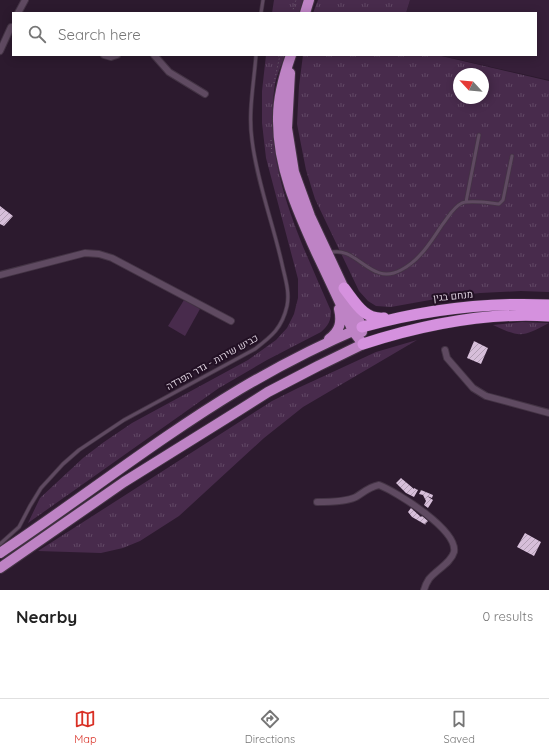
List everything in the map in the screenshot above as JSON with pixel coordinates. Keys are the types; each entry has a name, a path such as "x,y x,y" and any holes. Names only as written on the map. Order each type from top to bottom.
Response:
{"highway":[{"path":"305,12 309,0"},
{"path":"0,553 132,460 217,404 242,388 334,336 340,326 338,288 328,254 304,201 294,172 291,157 287,117 292,56"},
{"path":"292,56 283,80 279,106 278,129 285,174 298,209 338,288 363,344"},
{"path":"338,288 369,316 376,319 394,318"},
{"name":"מנחם בגין","path":"357,329 394,318 458,307 491,305 549,305"},
{"path":"0,568 124,482 268,392 363,344 388,336 461,321 517,316 549,316"},
{"path":"315,348 357,329"}],"street":[{"path":"19,12 25,0"},
{"path":"0,51 12,25"},
{"path":"155,56 169,72 205,94"},
{"path":"0,275 85,254 99,254 112,258 231,321"},
{"path":"445,350 447,358 472,388 486,396 549,413"},
{"path":"317,502 346,501 356,497 372,486 379,485 419,507 428,514 450,539 454,547 454,553 449,560 429,579 424,590"}],"lane":[{"path":"261,12 263,0"},
{"name":"כביש שירות - גדר הפרדה","path":"0,544 19,528 41,488 63,464 79,450 124,420 255,348 272,336 280,326 287,306 288,291 251,138 256,56"},
{"path":"466,202 479,135"},
{"path":"328,254 335,251 345,252 380,274 393,274 402,270 415,261 428,246 456,206 466,202 499,204 503,200 512,156"}],"path":[{"path":"292,12 296,0"}],"shaded area":[{"path":"410,0 549,0 549,80 442,56 537,56 537,12 406,12"}],"green space":[{"path":"274,0 303,0 299,12 272,12"},
{"path":"318,0 410,0 406,12 313,12"},
{"path":"266,56 285,56 275,84 272,114 274,144 286,201 307,257 331,311 329,323 321,332 267,360 219,388 28,523 40,498 83,458 104,442 132,423 248,360 276,340 287,328 294,314 298,298 298,279 266,158 262,123 262,91"},
{"path":"303,56 441,56 549,81 549,292 521,291 480,293 452,296 391,307 376,306 368,301 359,291 315,199 306,170 297,124 299,86"},
{"path":"184,300 200,309 185,336 168,326"},
{"path":"522,322 549,323 533,331 521,334 509,332 493,325"},
{"path":"417,340 303,407 264,438 179,516 140,541 123,548 101,553 38,551 272,401 376,352"}],"building":[{"path":"0,206 13,216 4,226 0,224"},
{"path":"474,341 488,348 481,364 467,358"},
{"path":"401,478 414,489 418,490 414,497 406,493 396,483"},
{"path":"421,490 433,495 432,498 427,496 433,500 428,508 424,505 426,501 423,495 419,494"},
{"path":"411,508 428,521 425,524 426,525 412,517 408,512"},
{"path":"525,533 541,542 534,556 517,547"}]}
